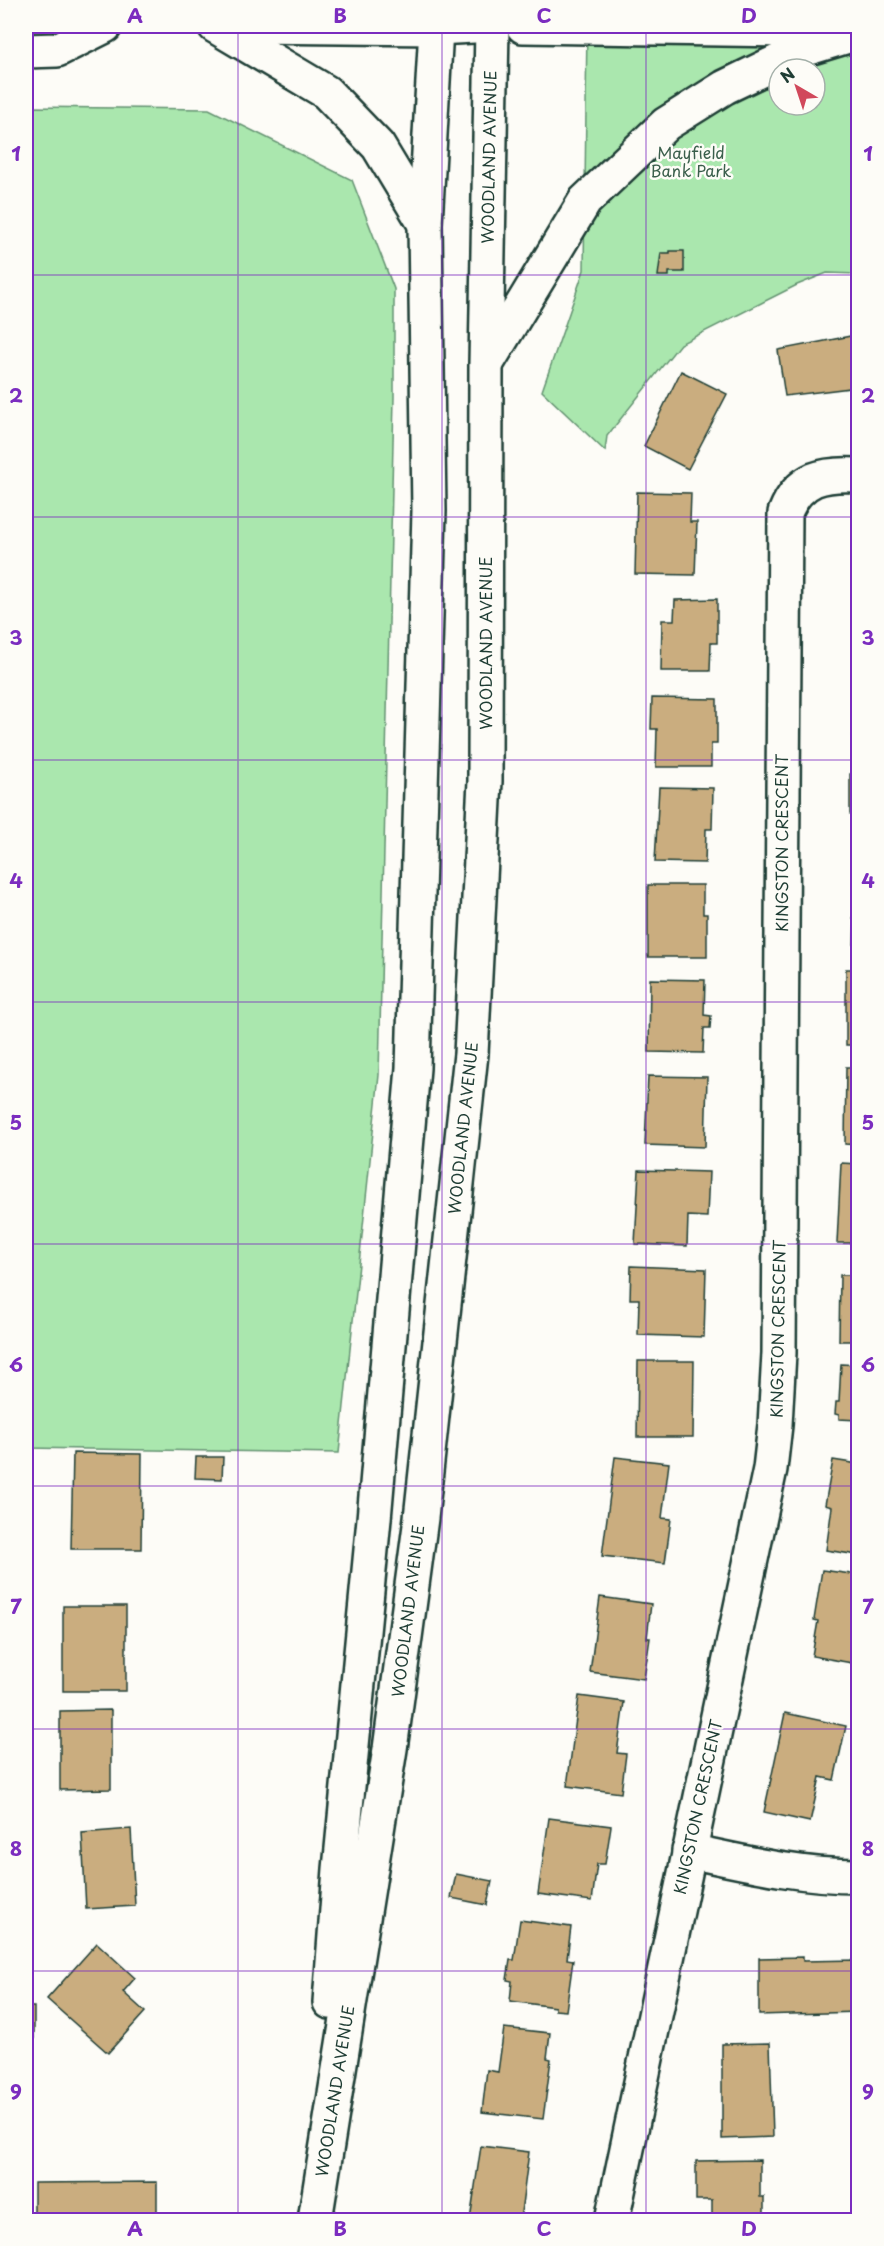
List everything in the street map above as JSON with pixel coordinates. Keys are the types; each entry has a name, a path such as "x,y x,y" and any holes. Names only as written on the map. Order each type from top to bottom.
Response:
{"main road":[{"path":"26,51 57,50 105,26"},
{"path":"215,26 326,92 378,146 425,224"},
{"path":"241,26 474,26"},
{"name":"WOODLAND AVENUE","path":"314,2220 393,1726 421,1518 471,1054 485,782 486,364 492,26"},
{"path":"523,26 858,31"},
{"path":"846,26 858,31"},
{"name":"WOODLAND AVENUE","path":"314,2220 340,1869 373,1531 413,1068 429,512 425,224 436,27"},
{"path":"486,364 585,201 666,124 725,87 802,50 858,31"},
{"name":"KINGSTON CRESCENT","path":"612,2220 688,1851 751,1568 770,1469 775,1425 779,1353 783,524 789,503 805,484 827,475 858,475"},
{"path":"688,1851 770,1869 828,1876 858,1876"}],"green space":[{"name":"Mayfield Bank Park","path":"587,26 858,26 858,274 827,273 797,285 680,344 607,436 605,451 542,391 584,270"},
{"path":"26,107 209,109 352,180 394,289 394,397 379,1075 339,1453 26,1448"}],"building":[{"path":"670,251 684,251 684,272 669,272 669,276 658,276 661,253 670,253"},
{"path":"856,335 858,387 785,396 778,350"},
{"path":"681,371 727,394 688,469 644,446"},
{"path":"637,492 691,493 690,522 697,522 695,575 635,574"},
{"path":"717,599 717,643 711,643 710,671 661,671 662,620 674,620 675,600"},
{"path":"858,674 858,751 852,751 854,707 857,707"},
{"path":"652,698 717,699 717,744 711,744 711,767 656,767 657,729 651,729"},
{"path":"850,774 858,774 858,814 850,814"},
{"path":"659,787 713,788 712,829 706,829 705,863 655,862"},
{"path":"855,867 858,867 858,946 854,946"},
{"path":"648,885 703,885 703,914 707,914 707,957 648,957"},
{"path":"846,969 858,969 858,1045 846,1045"},
{"path":"650,979 705,980 704,1015 711,1016 710,1028 704,1028 703,1053 649,1052"},
{"path":"846,1067 858,1067 858,1145 845,1144"},
{"path":"648,1076 707,1077 705,1147 645,1145"},
{"path":"841,1163 858,1164 858,1243 837,1243"},
{"path":"639,1170 709,1172 707,1217 688,1216 687,1246 635,1244"},
{"path":"631,1266 706,1269 704,1337 638,1335 639,1299 630,1299"},
{"path":"840,1275 858,1275 858,1341 839,1341"},
{"path":"638,1361 694,1361 693,1437 637,1437"},
{"path":"841,1364 858,1365 858,1420 839,1419 839,1415 835,1414 836,1402 839,1402"},
{"path":"73,1453 142,1454 141,1549 71,1549"},
{"path":"196,1457 223,1457 222,1479 195,1478"},
{"path":"615,1457 669,1463 662,1518 671,1519 665,1563 602,1556"},
{"path":"833,1460 858,1464 858,1555 826,1550 832,1507 825,1505"},
{"path":"822,1570 858,1575 858,1664 812,1656 818,1621 814,1620"},
{"path":"600,1597 651,1604 647,1638 650,1638 644,1679 590,1672"},
{"path":"63,1606 126,1606 126,1691 63,1691"},
{"path":"579,1696 624,1702 617,1753 626,1754 621,1793 567,1786"},
{"path":"111,1710 111,1789 60,1790 60,1711"},
{"path":"785,1713 846,1726 834,1780 820,1777 810,1822 764,1812"},
{"path":"549,1818 611,1826 605,1864 597,1864 592,1901 538,1894"},
{"path":"131,1829 135,1906 86,1909 82,1833"},
{"path":"456,1874 492,1881 487,1905 451,1898"},
{"path":"520,1920 571,1927 567,1959 573,1960 566,2011 555,2010 555,2007 510,2001 512,1981 507,1980 510,1960 514,1960"},
{"path":"97,1943 135,1978 123,1992 145,2012 108,2053 47,1999"},
{"path":"803,1957 803,1961 858,1960 858,2012 759,2015 759,1958"},
{"path":"26,2007 34,2007 34,2075 26,2075"},
{"path":"504,2028 550,2033 547,2058 551,2059 543,2119 482,2112 487,2070 498,2072"},
{"path":"770,2043 773,2137 722,2139 722,2044"},
{"path":"481,2146 529,2152 520,2220 470,2220"},
{"path":"760,2160 760,2197 764,2197 764,2220 712,2220 712,2200 696,2200 696,2161"},
{"path":"157,2182 157,2220 34,2220 34,2183"}]}
